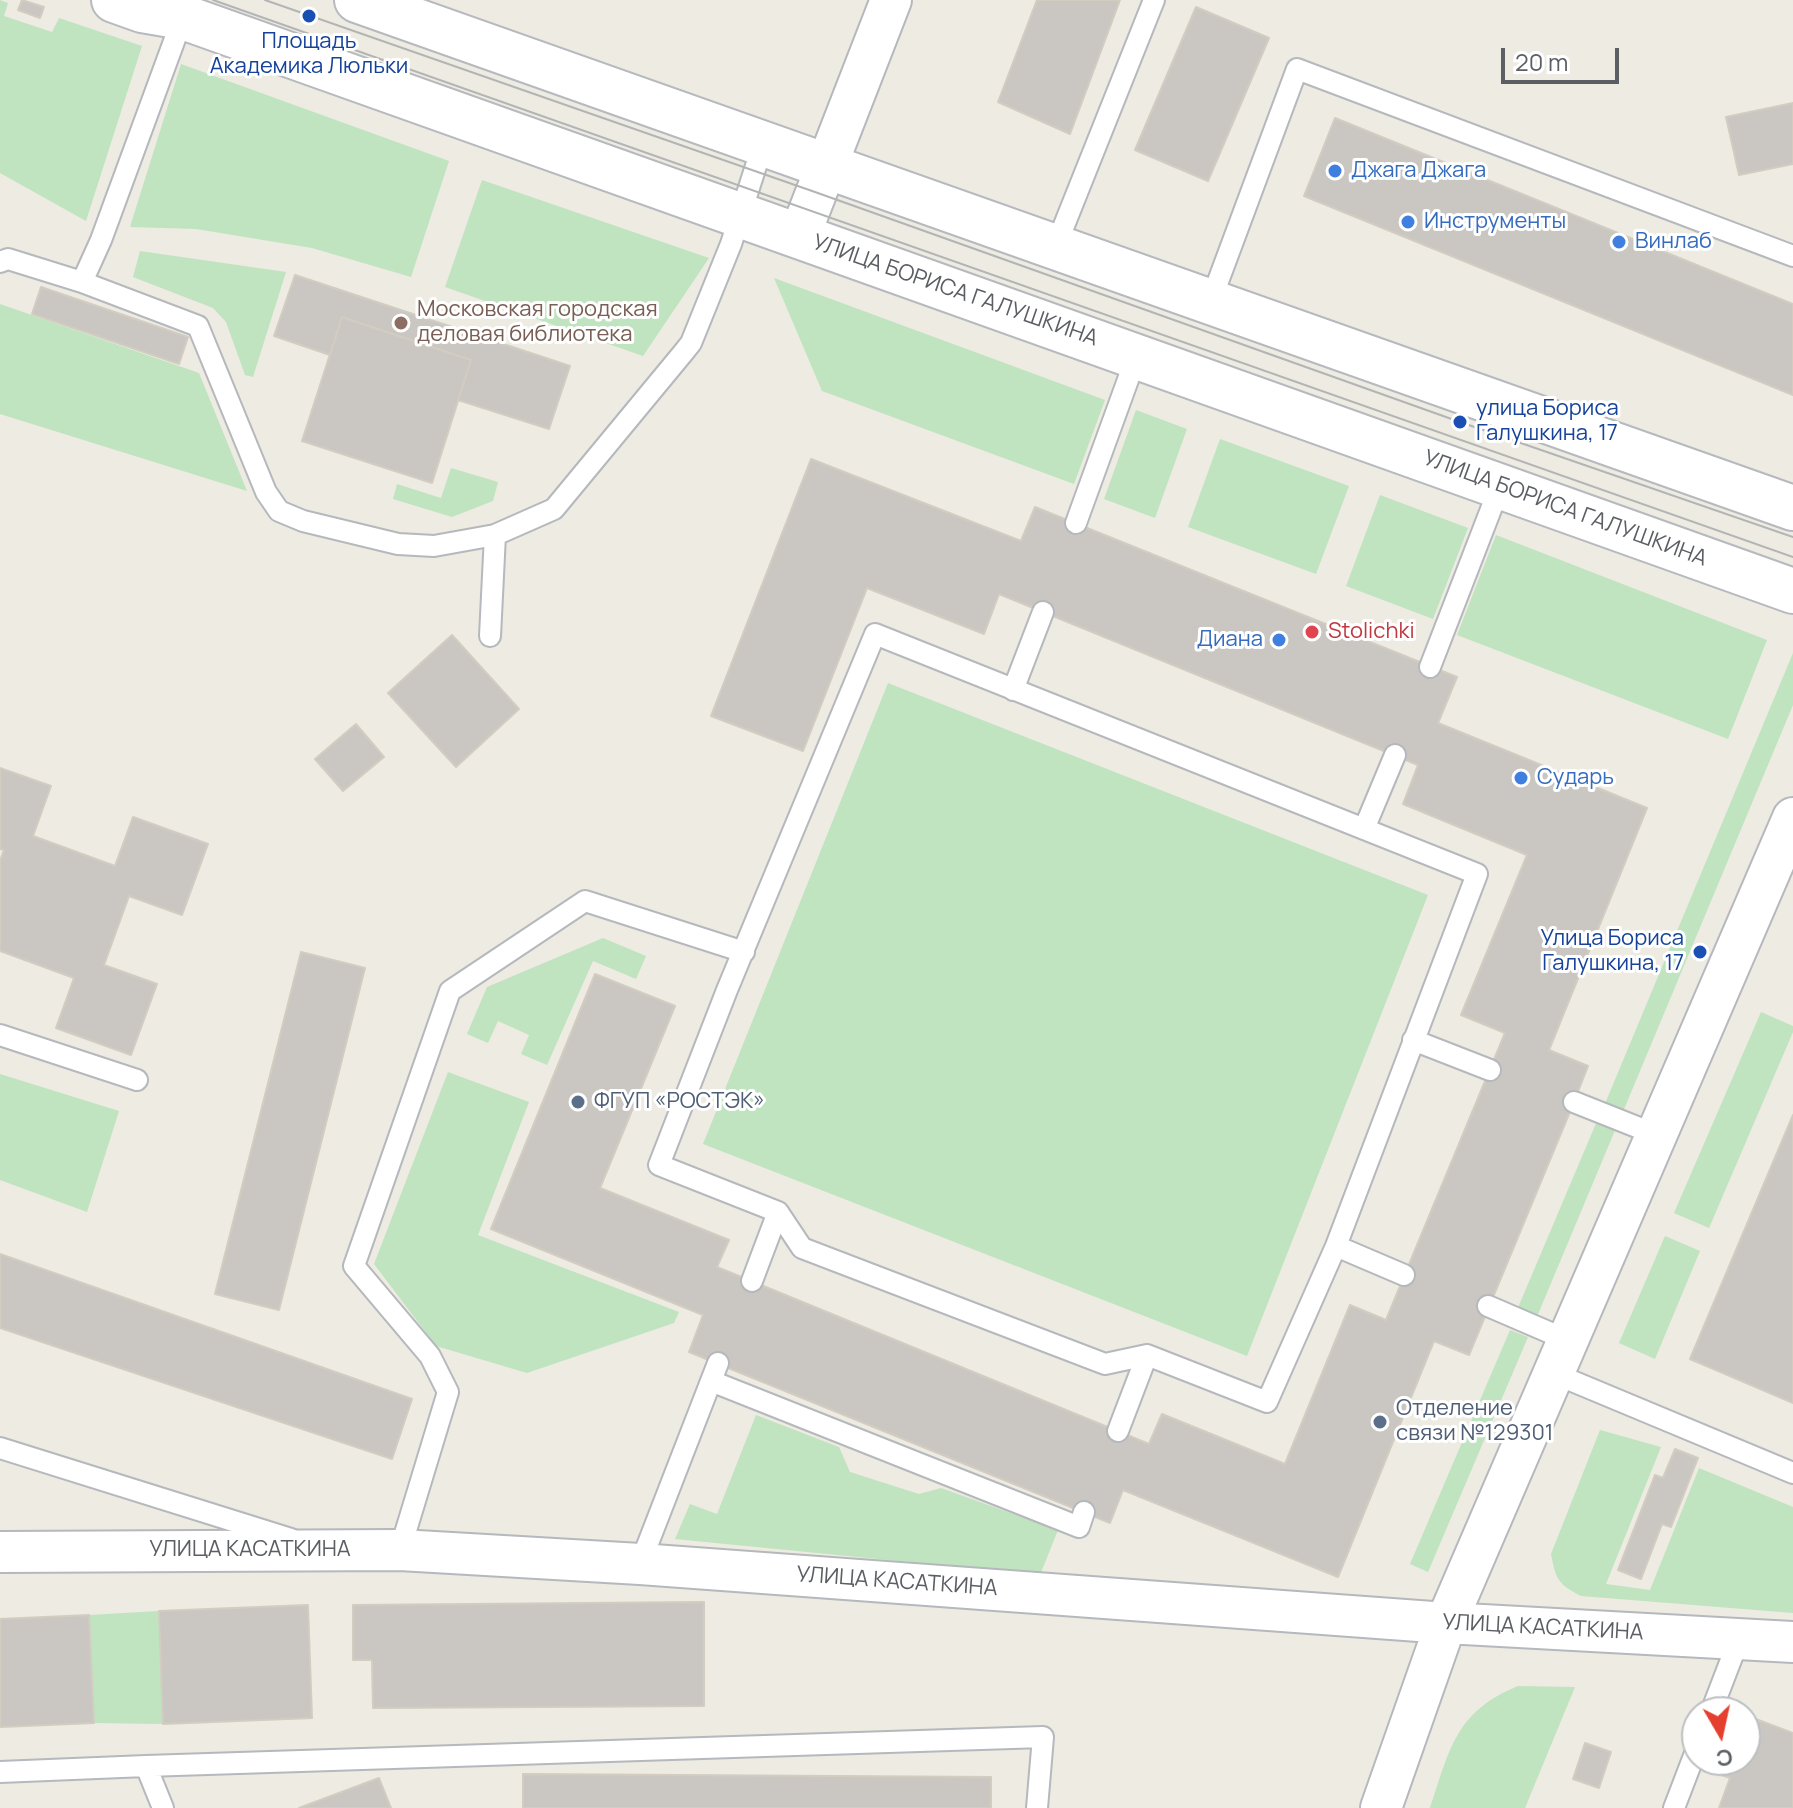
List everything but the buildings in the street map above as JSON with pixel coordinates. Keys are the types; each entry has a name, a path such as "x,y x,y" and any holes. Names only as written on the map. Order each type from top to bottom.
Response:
{"main road":[{"name":"УЛИЦА БОРИСА ГАЛУШКИНА","path":"114,0 142,10 183,17 1793,591"},
{"path":"357,0 1793,508"}],"street":[{"path":"799,237 891,0"},
{"path":"1381,1808 1446,1623 1793,818"},
{"name":"УЛИЦА КАСАТКИНА","path":"0,1552 400,1550 640,1564 1446,1623 1793,1642"}],"lane":[{"path":"1055,248 1154,0"},
{"path":"82,282 101,240 183,17"},
{"path":"1210,303 1297,69 1793,256"},
{"path":"0,262 8,259 82,282 198,326 266,492 279,511 303,521 398,544 434,546 495,535 554,509 691,343 740,216 763,144"},
{"path":"1076,523 1137,355"},
{"path":"1430,667 1500,486"},
{"path":"490,636 495,535"},
{"path":"1013,690 1043,612"},
{"path":"875,634 1364,829 1477,874 1336,1246 1267,1402 1147,1355 1105,1364 802,1248 778,1212 659,1165 875,634"},
{"path":"1364,829 1395,755"},
{"path":"400,1550 448,1392 430,1356 354,1266 450,991 585,901 744,952"},
{"path":"0,1035 137,1080"},
{"path":"1413,1040 1490,1070"},
{"path":"1574,1102 1657,1135"},
{"path":"752,1281 778,1212"},
{"path":"1336,1246 1404,1275"},
{"path":"1488,1306 1560,1356 1793,1473"},
{"path":"1118,1431 1147,1355"},
{"path":"640,1564 714,1372 1079,1527 1084,1512"},
{"path":"0,1448 321,1549"},
{"path":"1717,1696 1739,1639"},
{"path":"0,1772 1043,1737 1037,1808"},
{"path":"146,1766 163,1808"},
{"path":"1674,1808 1686,1776"}],"green space":[{"path":"0,0 8,3 4,16 52,32 59,18 142,46 86,221 0,173"},
{"path":"181,64 449,161 411,277 312,248 196,229 130,227"},
{"path":"482,180 709,258 643,356 445,287"},
{"path":"140,251 286,272 253,377 245,375 226,322 213,308 133,277"},
{"path":"774,278 1105,400 1074,484 822,391"},
{"path":"0,304 199,373 247,491 0,414"},
{"path":"1136,410 1187,429 1155,518 1104,499"},
{"path":"1220,439 1349,486 1316,574 1188,527"},
{"path":"451,468 498,482 493,501 452,517 393,499 397,484 441,498"},
{"path":"1380,495 1468,528 1433,619 1346,586"},
{"path":"1496,535 1767,640 1728,739 1457,635"},
{"path":"1793,653 1793,705 1622,1114 1604,1106"},
{"path":"888,683 1428,895 1247,1356 703,1144"},
{"path":"603,938 646,956 636,979 593,961 547,1065 521,1054 529,1035 498,1021 488,1043 467,1034 487,987"},
{"path":"1761,1012 1793,1026 1793,1032 1709,1228 1674,1213"},
{"path":"448,1072 529,1102 478,1235 679,1312 674,1323 527,1373 436,1346 374,1264"},
{"path":"0,1074 119,1111 87,1212 0,1180"},
{"path":"1597,1121 1616,1128 1536,1319 1517,1310"},
{"path":"1665,1236 1700,1251 1655,1359 1619,1343"},
{"path":"1510,1330 1528,1337 1428,1572 1410,1564"},
{"path":"756,1415 839,1447 850,1472 919,1494 941,1488 1058,1530 1040,1575 675,1539 690,1504 717,1514"},
{"path":"1600,1430 1661,1447 1606,1584 1650,1590 1699,1468 1793,1507 1793,1613 1581,1596 1567,1588 1557,1576 1551,1554"},
{"path":"159,1611 163,1724 94,1723 89,1615"},
{"path":"1518,1686 1575,1687 1525,1808 1430,1808 1450,1750 1468,1720 1497,1696"}],"tram line":[{"path":"213,0 1793,557"},
{"path":"265,0 1793,537"}],"place":[{"name":"Площадь Академика Люльки","path":"309,16"},
{"name":"Джага Джага","path":"1335,171"},
{"name":"Инструменты","path":"1408,222"},
{"name":"Винлаб","path":"1619,242"},
{"name":"Московская городская деловая библиотека","path":"401,323"},
{"name":"улица Бориса Галушкина, 17","path":"1460,422"},
{"name":"Stolichki","path":"1312,632"},
{"name":"Диана","path":"1279,640"},
{"name":"Сударь","path":"1521,778"},
{"name":"Улица Бориса Галушкина, 17","path":"1700,952"},
{"name":"ФГУП «РОСТЭК»","path":"578,1102"},
{"name":"Отделение связи №129301","path":"1380,1422"}]}
